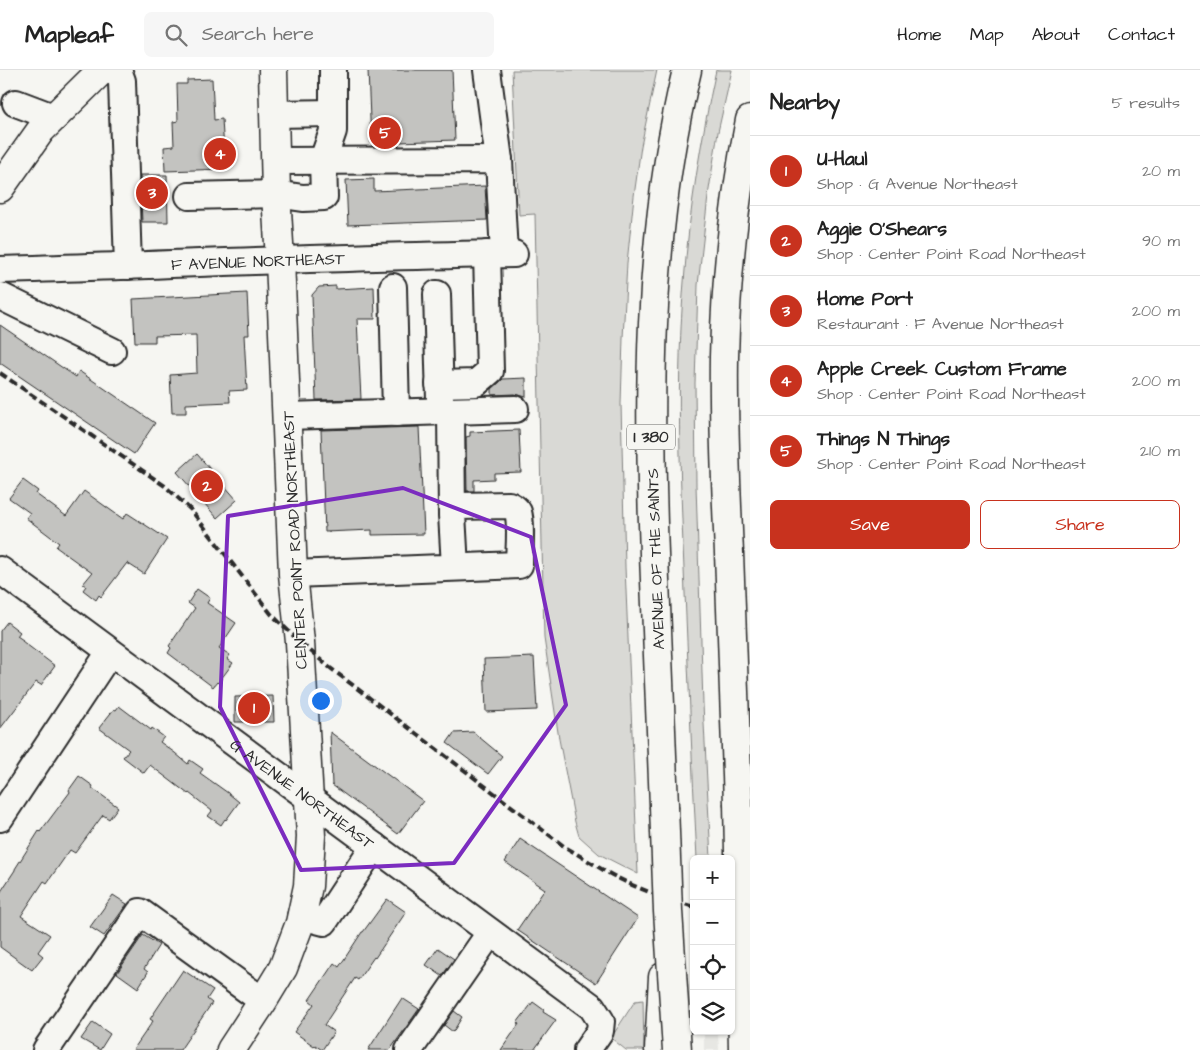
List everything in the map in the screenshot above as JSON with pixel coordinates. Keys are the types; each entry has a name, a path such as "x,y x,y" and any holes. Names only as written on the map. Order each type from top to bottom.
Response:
{"main road":[{"path":"0,188 35,137 102,70"},
{"name":"CENTER POINT ROAD NORTHEAST","path":"230,1050 264,1001 282,968 300,923 308,886 311,836 300,642 293,574 276,194 273,70"},
{"name":"AVENUE OF THE SAINTS","path":"677,1050 668,911 653,519 651,356 660,224 671,149 687,70"},
{"path":"743,1050 738,803 727,508 724,358 726,305 735,212 742,159 750,120"},
{"path":"659,1050 668,911"},
{"path":"742,1005 750,1050"}],"street":[{"path":"118,70 122,82 128,266"},
{"path":"189,196 276,194 303,198 324,197 323,160 333,132 334,70"},
{"path":"439,384 476,383 490,371 502,254 499,160 487,70"},
{"path":"16,103 53,117"},
{"path":"274,114 333,113"},
{"path":"276,161 499,160"},
{"name":"F AVENUE NORTHEAST","path":"0,270 502,254"},
{"path":"393,287 396,413"},
{"path":"437,294 439,384 445,411 456,567"},
{"path":"0,296 112,351"},
{"path":"287,416 516,409"},
{"path":"293,574 519,564 520,527 518,511 515,507 509,505 460,506 452,514"},
{"name":"G AVENUE NORTHEAST","path":"0,570 592,1007 602,1021 600,1031 587,1050"},
{"path":"0,818 110,652"},
{"path":"301,916 324,922 374,846"},
{"path":"46,1050 140,912 264,1001"},
{"path":"409,1050 490,933"}],"highlighted area":[{"path":"403,488 531,537 566,705 454,863 301,870 220,707 228,516"}],"shaded area":[{"path":"512,70 657,70 641,146 634,196 627,263 621,404 625,567 638,874 599,854 579,836 559,739 544,638 535,214 519,215"},
{"path":"716,70 732,70 718,132 708,196 698,285 695,383 696,485 703,704 711,855 697,855 679,425 680,353 686,255 701,149"},
{"path":"643,1000 644,1050 626,1050 611,1038 635,1001"},
{"path":"704,1035 718,1035 719,1050 704,1050"}],"building":[{"path":"368,70 452,70 455,140 371,143"},
{"path":"212,79 214,120 222,119 225,169 165,171 164,147 174,146 173,122 178,121 177,84 187,84 187,80"},
{"path":"140,175 167,175 168,222 142,222"},
{"path":"374,179 374,191 485,186 487,220 348,225 346,180"},
{"path":"336,286 336,289 374,287 375,319 357,319 361,399 316,400 312,295 319,287"},
{"path":"247,293 249,335 244,335 247,390 229,391 230,402 186,404 186,413 172,413 170,375 197,373 196,335 155,336 155,342 135,342 133,299"},
{"path":"0,325 76,377 79,371 155,423 134,454 0,363"},
{"path":"526,378 526,397 515,394 492,395 492,389 503,379"},
{"path":"419,427 424,534 372,535 372,530 325,532 321,430"},
{"path":"519,430 521,472 494,473 494,479 474,480 474,491 467,491 466,437 470,436 470,432"},
{"path":"197,454 237,500 217,518 177,472"},
{"path":"23,480 38,491 36,494 66,516 84,491 123,519 127,513 167,539 144,574 127,563 101,597 99,595 96,600 83,590 86,586 83,584 92,573 56,547 59,543 26,518 30,513 9,498"},
{"path":"197,589 210,598 207,603 236,623 219,648 230,655 227,659 233,663 213,687 168,653 171,648 169,646 195,608 188,603"},
{"path":"7,622 20,632 17,636 22,641 55,666 41,685 36,682 0,729 0,631"},
{"path":"534,657 537,710 486,712 484,659"},
{"path":"273,696 274,722 235,722 235,697"},
{"path":"119,706 151,730 152,728 164,737 160,742 188,764 190,760 203,769 200,773 239,802 221,825 208,816 212,811 150,765 144,773 123,757 129,750 99,728 114,709 116,710"},
{"path":"330,732 423,801 398,834 332,785"},
{"path":"473,732 502,756 488,774 447,743 454,733"},
{"path":"79,776 118,807 109,819 103,815 75,853 70,850 47,883 44,881 21,916 50,935 38,952 43,956 32,970 0,947 0,893 39,831 70,792 69,790"},
{"path":"520,839 638,918 596,983 517,930 545,889 505,862"},
{"path":"113,895 127,904 104,936 90,927"},
{"path":"387,899 406,912 358,980 355,978 324,1025 334,1032 322,1050 294,1032 314,1004 309,1000 334,963 339,967"},
{"path":"143,935 159,945 144,969 148,972 138,988 117,973"},
{"path":"438,948 454,959 442,976 426,965"},
{"path":"183,970 213,990 207,999 212,1003 180,1050 133,1050 153,1021 150,1019"},
{"path":"402,998 419,1009 390,1050 368,1050"},
{"path":"533,1002 544,1010 543,1012 556,1020 534,1050 501,1050 519,1024 517,1023"},
{"path":"454,1011 462,1017 453,1032 444,1025"},
{"path":"93,1022 110,1034 100,1050 81,1039"}],"railway":[{"path":"0,373 165,486 191,510 272,615 329,667 565,847 628,883 690,906"},
{"path":"735,913 750,914"},
{"path":"737,1050 750,1036"}],"place":[{"name":"Things N Things","path":"385,133"},
{"name":"Apple Creek Custom Frame","path":"220,154"},
{"name":"Home Port","path":"152,193"},
{"name":"Aggie O'Shears","path":"207,486"},
{"name":"U-Haul","path":"254,708"}]}
